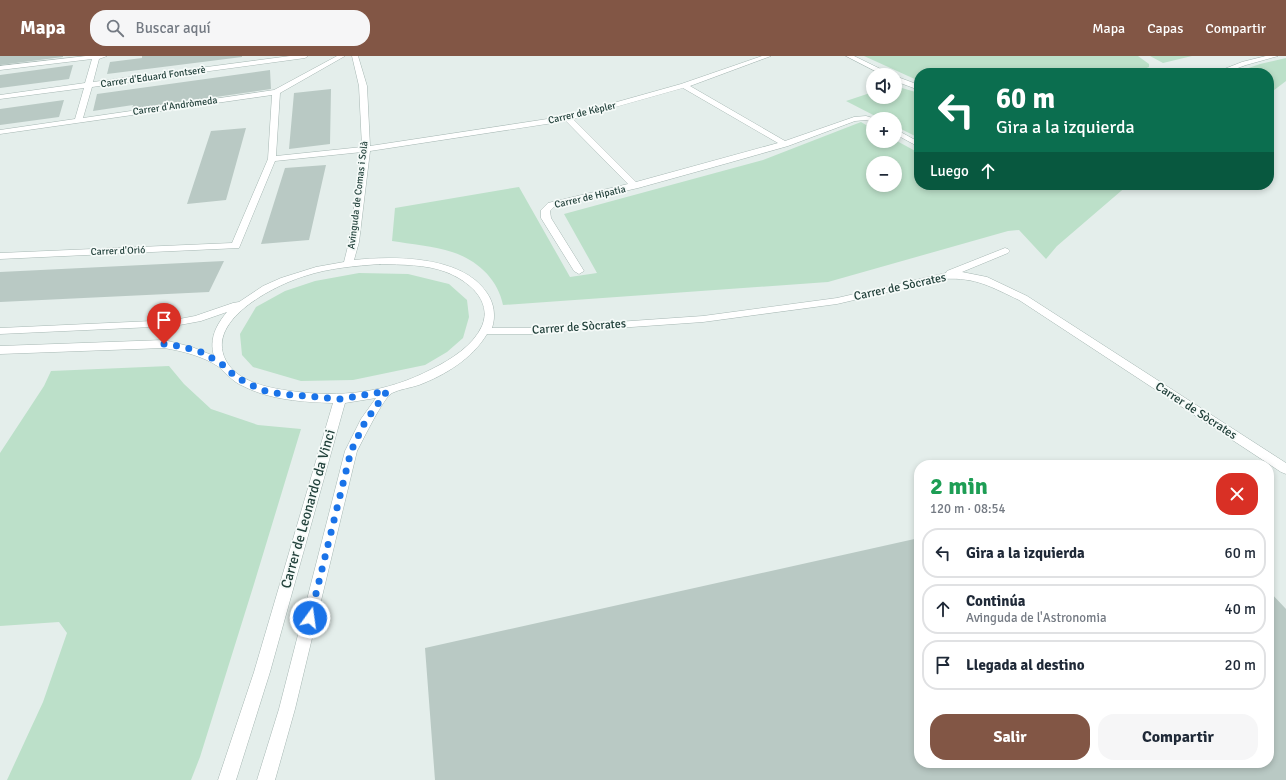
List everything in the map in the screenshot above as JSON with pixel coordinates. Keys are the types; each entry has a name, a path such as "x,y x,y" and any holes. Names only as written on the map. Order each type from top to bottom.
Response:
{"street":[{"path":"0,68 100,56 88,85 79,120"},
{"name":"Carrer d'Eduard Fontserè","path":"0,97 305,56"},
{"name":"Carrer d'Andròmeda","path":"0,132 276,92 342,56"},
{"name":"Avinguda de Comas i Solà","path":"348,263 354,242 366,149 363,86 355,56"},
{"name":"Carrer de Kèpler","path":"272,159 366,149 568,118 684,86 768,56"},
{"path":"849,56 874,68"},
{"path":"1232,68 1275,56"},
{"path":"902,81 914,86"},
{"path":"684,86 785,144"},
{"path":"272,159 276,92"},
{"name":"Carrer de Hipatia","path":"568,118 635,186"},
{"name":"Carrer de Hipatia","path":"579,271 546,218 545,210 551,205 635,186 785,144 854,119 866,118"},
{"path":"902,135 914,142"},
{"name":"Carrer d'Orió","path":"0,256 236,246 272,159"},
{"path":"944,276 1005,251"},
{"path":"0,350 164,344 184,347 204,353 223,365 236,377 261,390 281,394 340,399 387,391 419,380 453,364 476,344 487,326 488,305 483,294 475,284 448,269 417,262 348,263 315,269 287,278 262,290 230,315 220,331 217,346 223,365"},
{"name":"Carrer de Sòcrates","path":"484,331 532,330 703,319 837,300 944,276 961,275 983,279 1023,298 1272,460"},
{"path":"0,331 174,322 197,319 246,302"},
{"name":"Carrer de Leonardo da Vinci","path":"266,780 288,709 351,451 365,422 387,391"},
{"name":"Carrer de Leonardo da Vinci","path":"227,780 262,672 340,399"},
{"name":"Carrer de Sòcrates","path":"1274,461 1286,469"}],"green space":[{"path":"864,56 1138,56 1149,64 1149,67 1147,68 914,68 914,79 902,73 902,68 890,68"},
{"path":"1150,56 1192,56 1163,63"},
{"path":"1286,58 1286,81 1274,90 1274,68 1248,68"},
{"path":"902,88 914,92 914,136 902,130 902,112 867,112 846,101 866,94 866,104 902,104"},
{"path":"861,122 866,125 866,148 902,148 902,144 914,150 914,190 1122,190 1057,246 1046,259 1019,230 1008,231 828,282 503,305 491,279 478,265 470,260 445,250 392,241 395,208 519,187 570,277 597,273 564,214 763,160"},
{"path":"359,273 408,274 449,284 467,300 469,317 463,338 447,352 425,365 353,380 301,381 253,367 242,355 240,334 256,307 285,291 315,281"},
{"path":"169,366 184,384 211,409 258,425 301,429 200,757 191,780 7,780 43,702 67,633 59,622 0,626 0,453 44,386 51,371"}],"building":[{"path":"0,56 63,56 63,57 0,65"},
{"path":"142,56 242,57 107,74 110,62 142,58"},
{"path":"73,65 69,79 0,88 0,75"},
{"path":"270,70 271,89 132,109 133,105 93,111 97,94"},
{"path":"331,89 330,144 289,149 294,93"},
{"path":"64,100 59,117 0,125 0,109"},
{"path":"246,128 226,200 187,204 211,131"},
{"path":"326,165 309,240 261,244 285,168"},
{"path":"224,261 209,292 0,302 0,272"},
{"path":"914,539 914,768 1274,768 1274,596 1286,609 1286,780 435,780 425,648"}],"route":[{"path":"164,344 184,347 204,353 223,365 236,377 261,390 313,398 340,399 387,391 365,422 351,451 310,618"}]}
